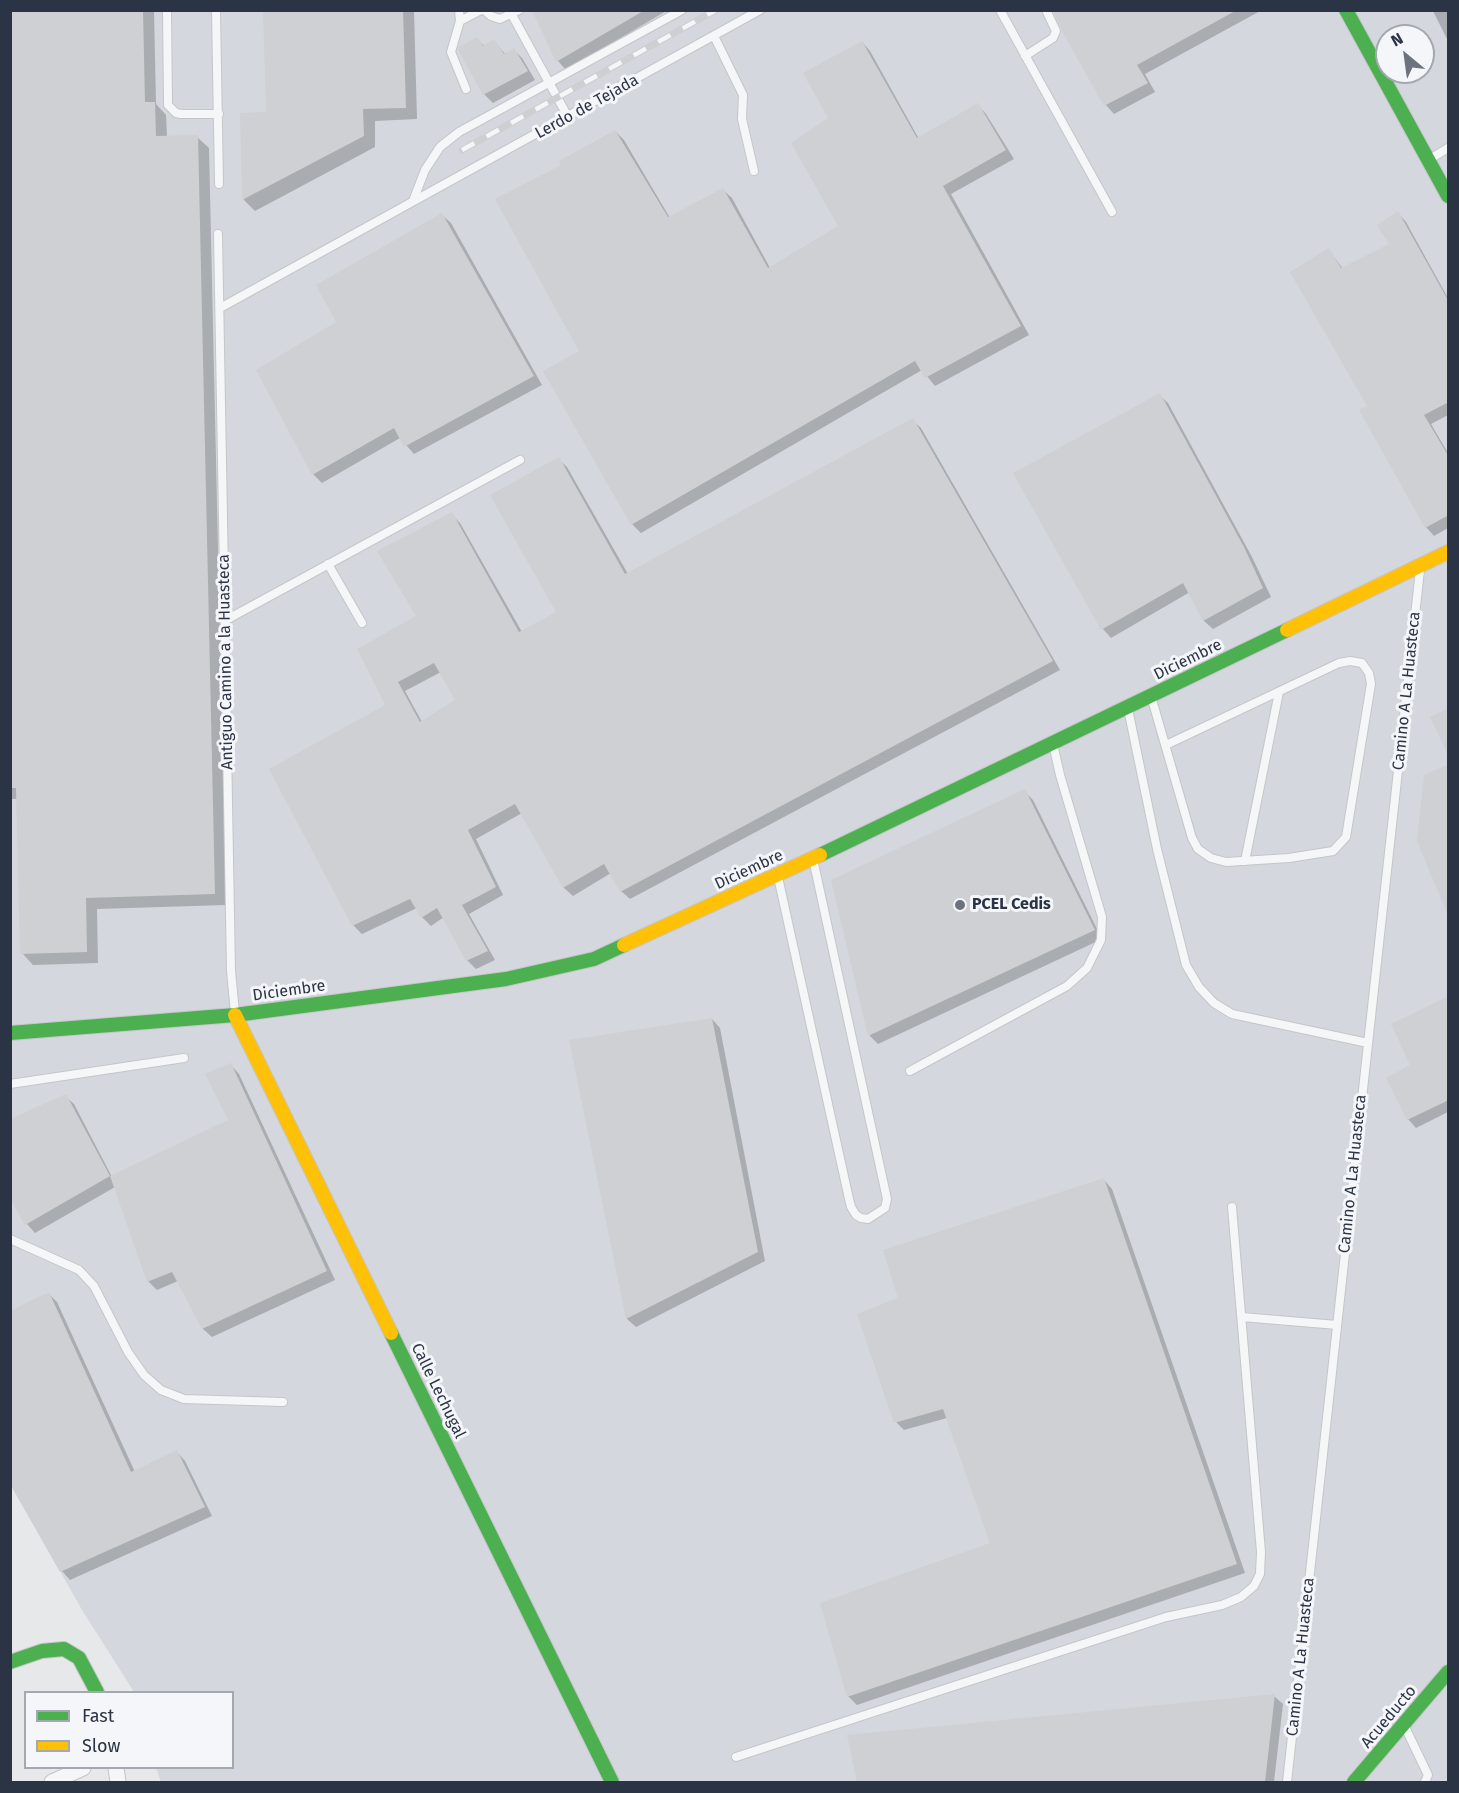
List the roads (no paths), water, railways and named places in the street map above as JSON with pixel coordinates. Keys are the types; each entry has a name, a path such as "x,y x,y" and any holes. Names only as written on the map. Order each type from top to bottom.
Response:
{"street":[{"path":"1346,10 1449,196"},
{"name":"Diciembre","path":"10,1033 235,1015 506,979 594,959 778,875 1449,552"},
{"name":"Calle Lechugal","path":"235,1015 612,1782"},
{"path":"10,1662 42,1651 64,1649 79,1658 96,1691"},
{"name":"Acueducto","path":"1358,1781 1449,1672"},
{"path":"52,1782 79,1769"}],"lane":[{"path":"167,10 168,105 176,113 181,114 219,114"},
{"path":"216,10 219,184"},
{"path":"459,10 460,21 451,52 466,89"},
{"path":"460,21 482,10 500,19 519,10"},
{"path":"413,201 425,170 440,147 459,132 682,10"},
{"name":"Lerdo de Tejada","path":"220,308 760,10"},
{"path":"1000,10 1112,212"},
{"path":"1025,56 1053,38 1056,31 1046,10"},
{"path":"512,15 568,117"},
{"path":"714,36 743,95 742,119 754,171"},
{"path":"1428,160 1449,148"},
{"name":"Antiguo Camino a la Huasteca","path":"218,234 231,971 235,1015"},
{"path":"226,620 520,460"},
{"path":"328,564 362,623"},
{"name":"Camino A La Huasteca","path":"1287,1782 1421,565"},
{"path":"1151,696 1192,838 1198,849 1211,858 1226,862 1322,854 1333,851 1346,837 1371,684 1369,673 1362,663 1350,661 1339,663 1166,745"},
{"path":"1245,861 1279,692"},
{"path":"1127,707 1157,849 1186,964 1199,987 1214,1003 1232,1014 1368,1043"},
{"path":"910,1071 1067,986 1087,968 1101,940 1102,917 1060,775 1053,743"},
{"path":"778,875 851,1208 856,1215 868,1219 885,1208 887,1199 813,858"},
{"path":"10,1084 184,1058"},
{"path":"735,1757 1166,1617 1222,1605 1241,1597 1254,1586 1260,1574 1261,1552 1232,1207"},
{"path":"10,1239 79,1270 94,1286 128,1352 144,1375 161,1390 184,1399 283,1402"},
{"path":"1242,1317 1337,1325"},
{"path":"1404,1725 1428,1775 1425,1782"}],"railway":[{"path":"462,150 716,10"}],"place":[{"name":"PCEL Cedis","path":"960,905"}]}
